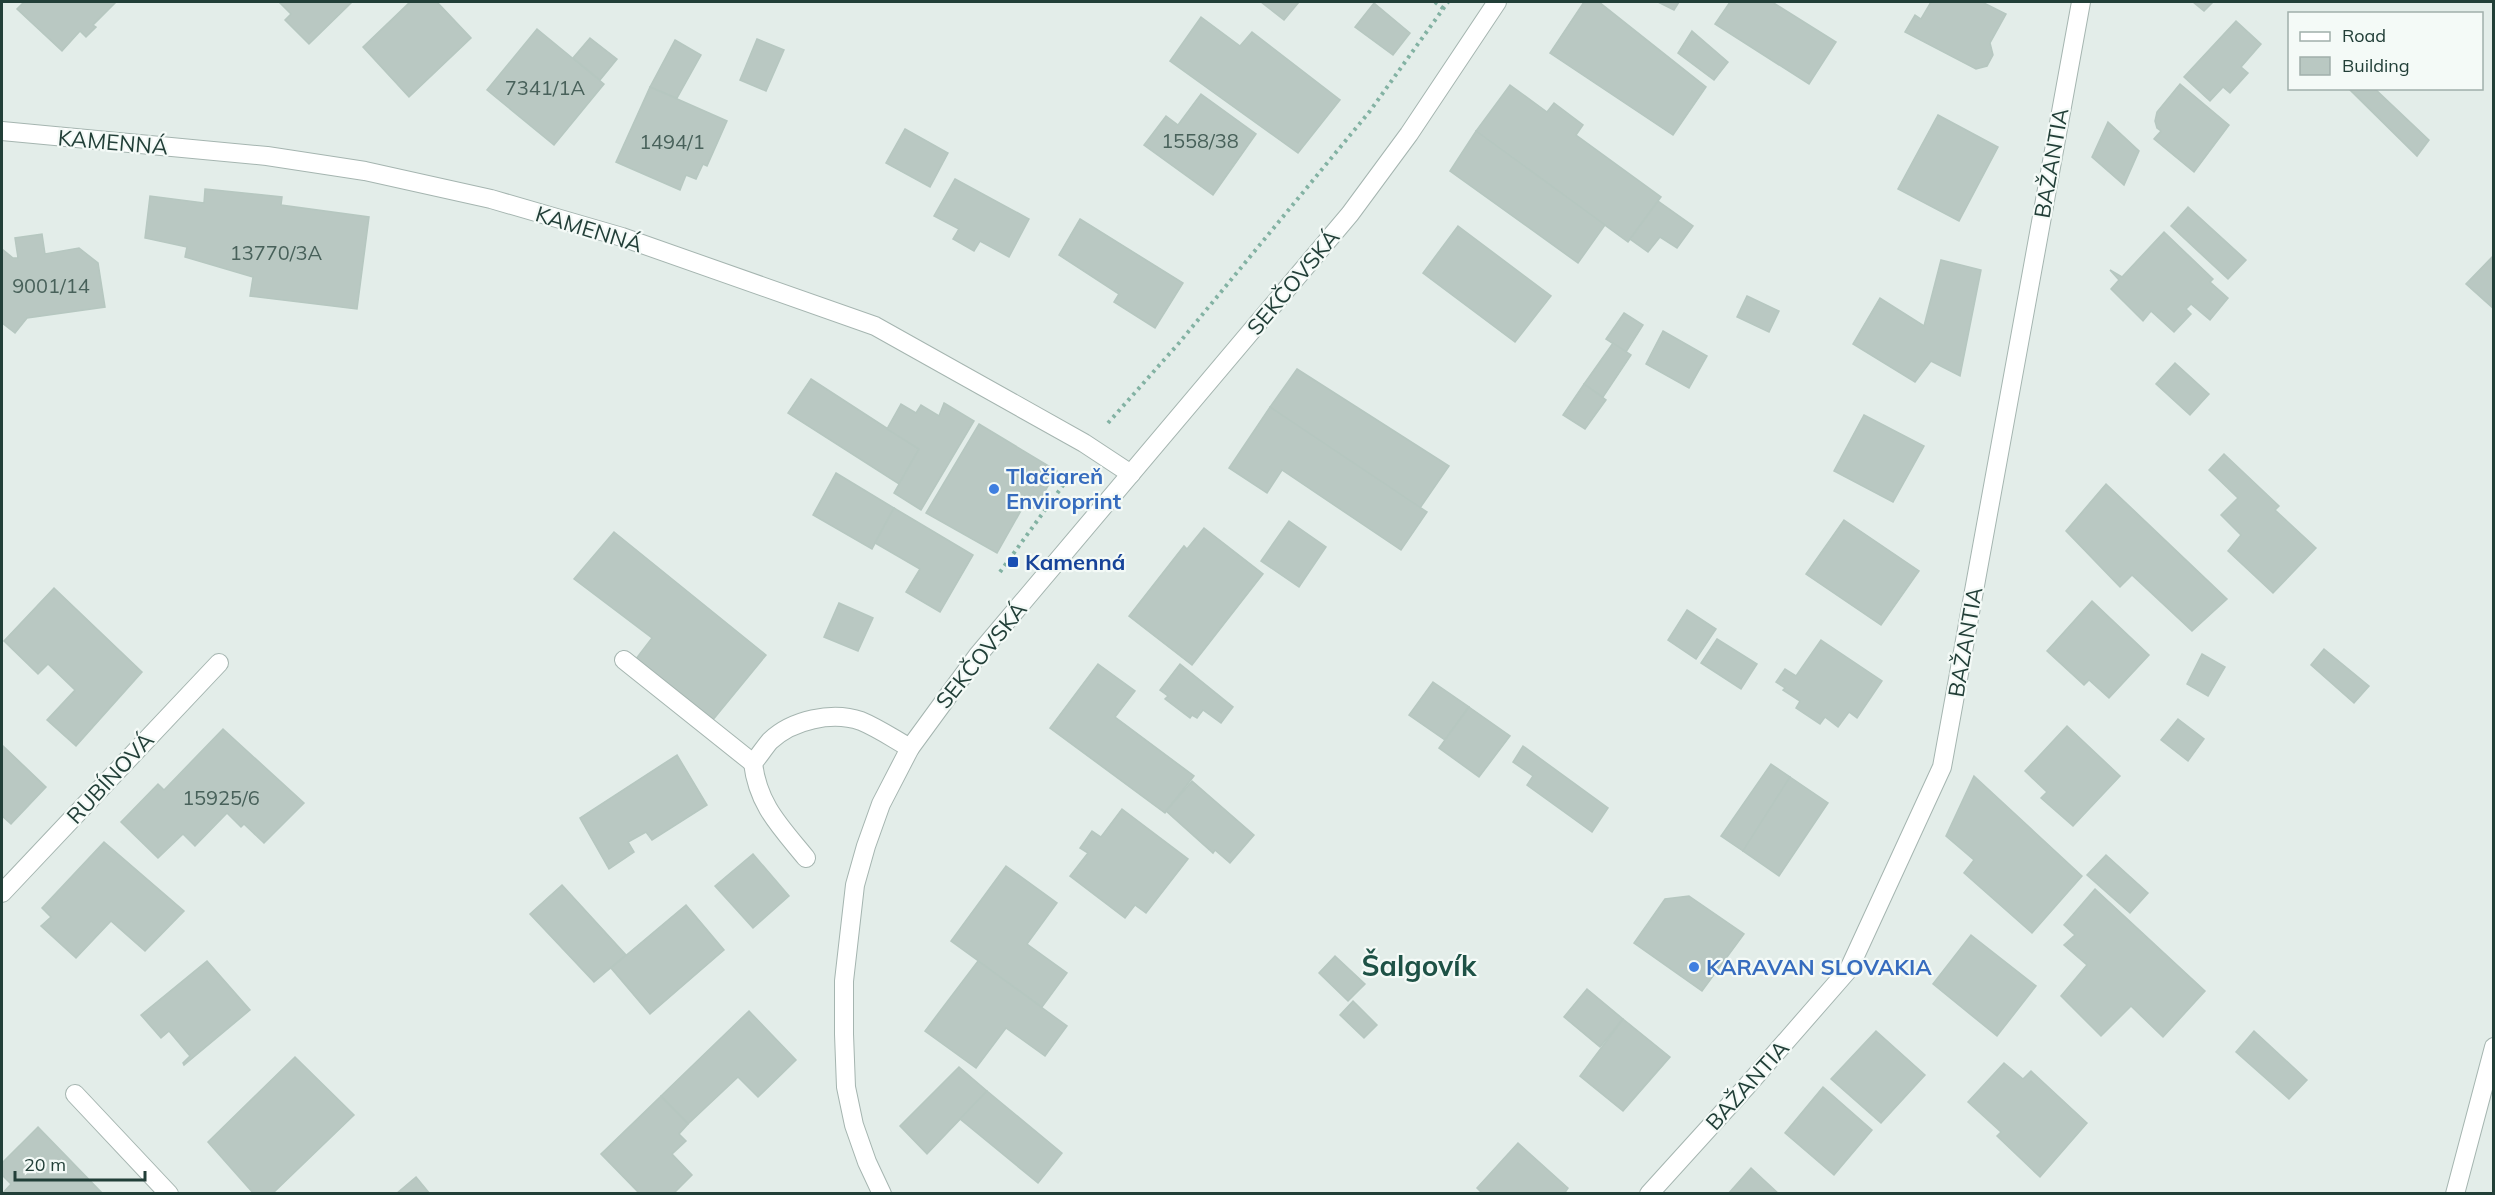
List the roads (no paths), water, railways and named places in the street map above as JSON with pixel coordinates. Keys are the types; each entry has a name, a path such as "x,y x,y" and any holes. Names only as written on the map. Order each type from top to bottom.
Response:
{"street":[{"name":"SEKČOVSKÁ","path":"882,1194 860,1144 846,1087 843,1034 844,981 855,885 881,804 910,748 978,655 1350,214 1409,134 1497,2"},
{"name":"BAŽANTIA","path":"1649,1194 1849,969 1942,767 2081,2"},
{"name":"KAMENNÁ","path":"2,131 267,156 365,171 490,200 622,237 875,326 1091,447 1131,474"},
{"path":"624,660 753,763"},
{"name":"RUBÍNOVÁ","path":"2,893 219,663"},
{"path":"806,858 769,812 755,781 753,763 771,740 795,725 821,718 842,717 860,721 910,748"},
{"path":"2455,1194 2493,1047"},
{"path":"75,1094 169,1194"}],"place":[{"name":"Tlačiareň Enviroprint","path":"994,489"},
{"name":"Kamenná","path":"1013,562"},
{"name":"KARAVAN SLOVAKIA","path":"1694,967"}],"district":[{"name":"Šalgovík","path":"1419,965"}]}
